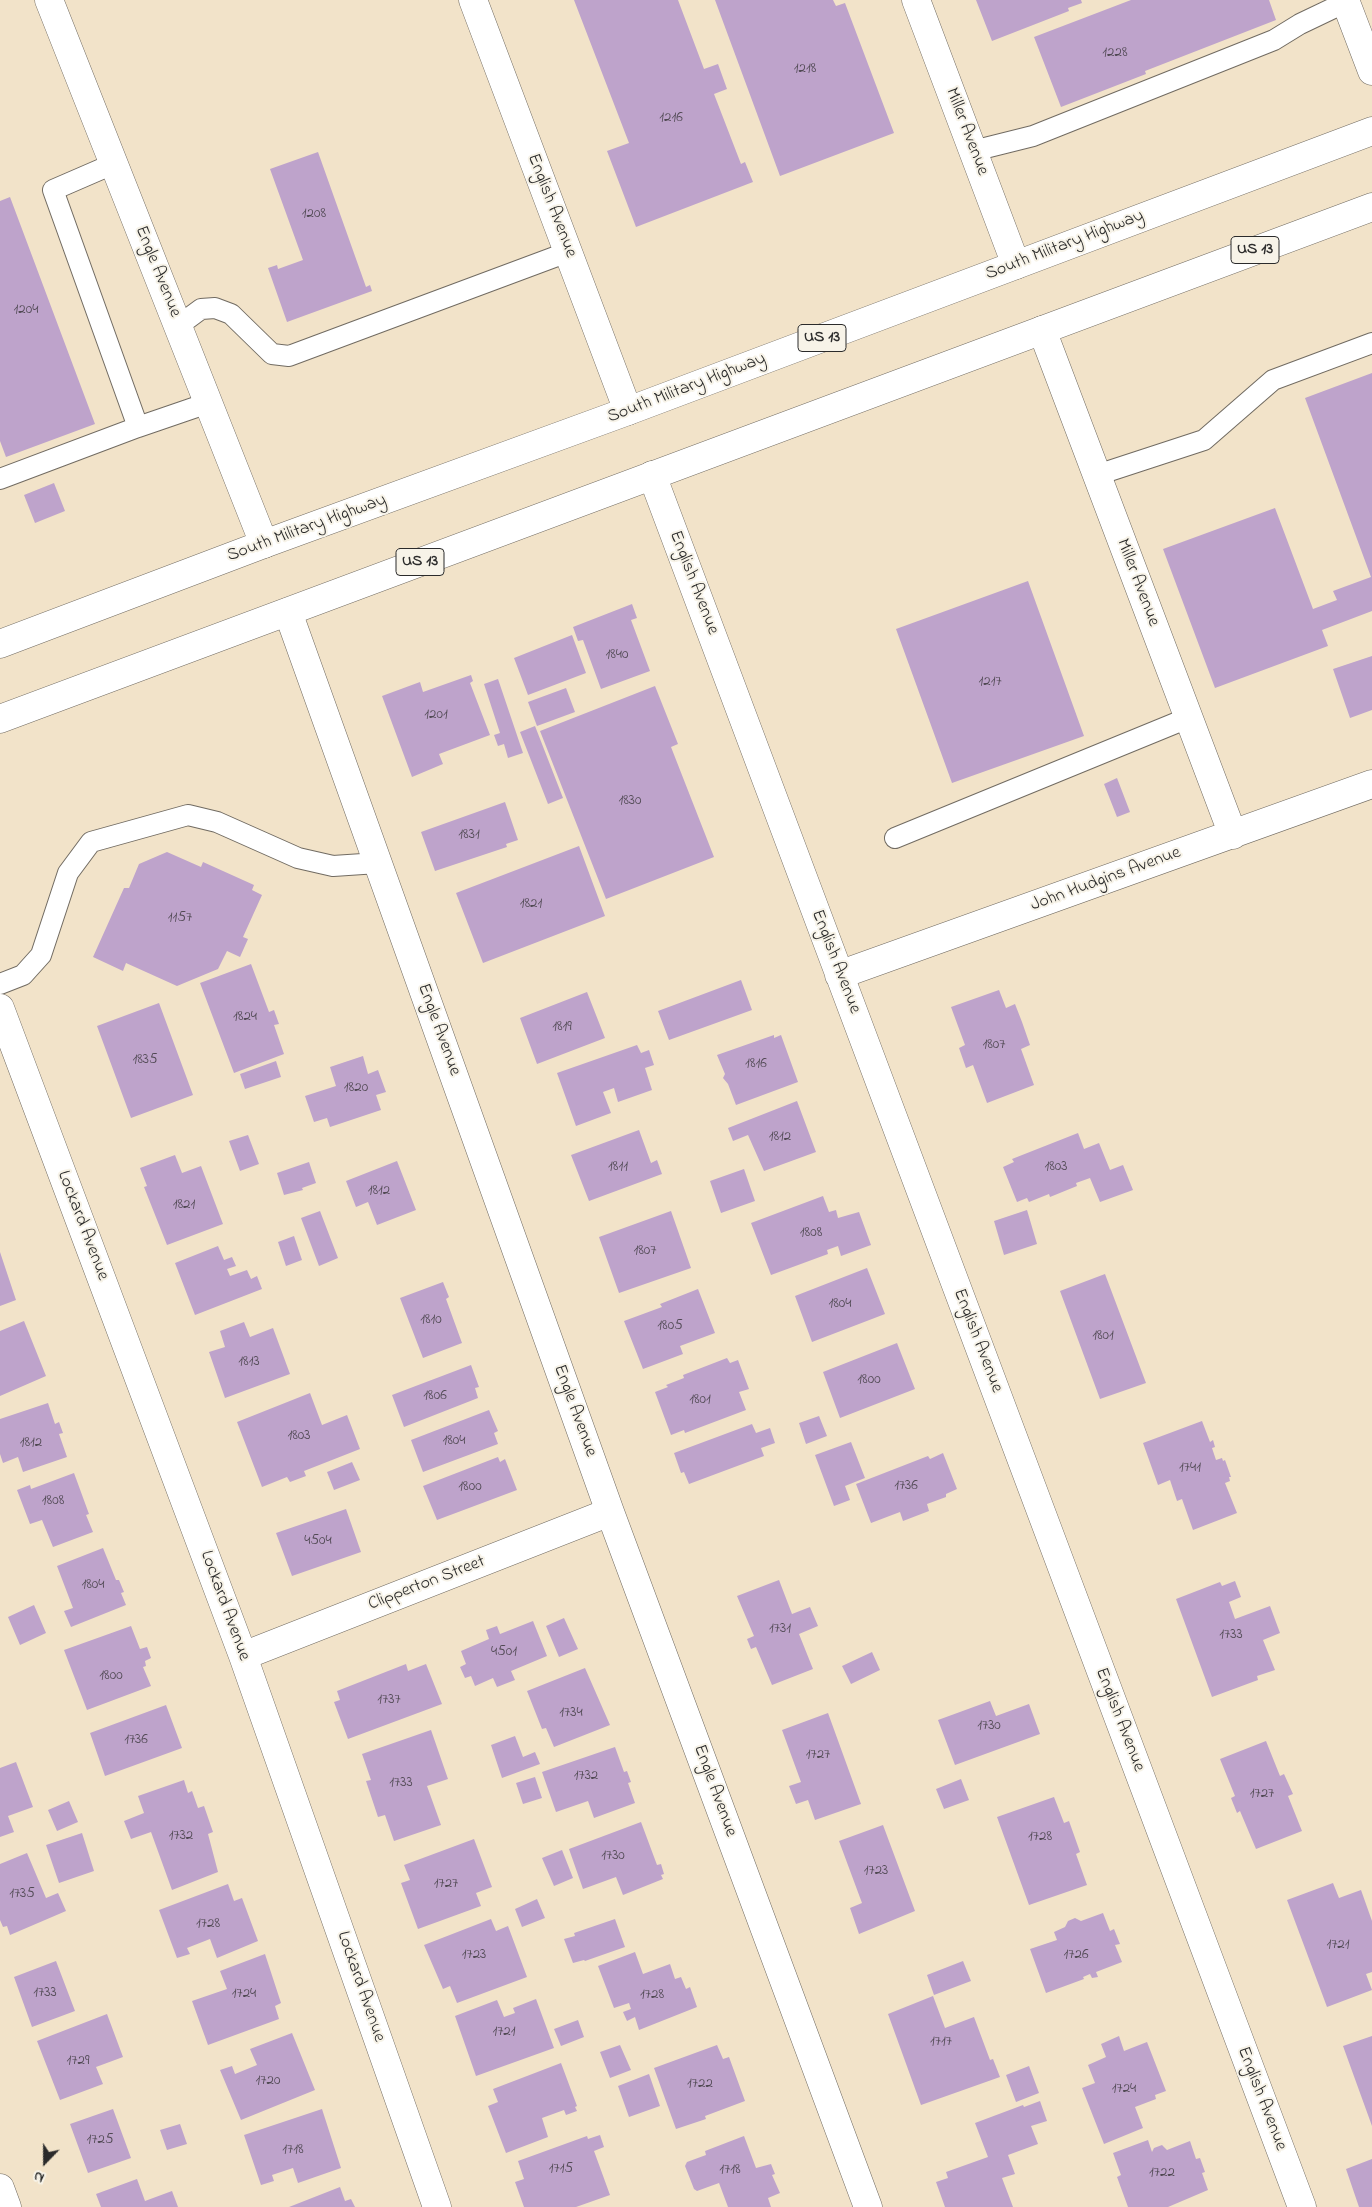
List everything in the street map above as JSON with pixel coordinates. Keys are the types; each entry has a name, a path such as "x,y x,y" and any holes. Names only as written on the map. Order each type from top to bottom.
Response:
{"street":[{"name":"Engle Avenue","path":"49,0 264,544"},
{"name":"English Avenue","path":"473,0 628,411"},
{"name":"Miller Avenue","path":"916,0 1016,265"},
{"path":"1345,1 1372,72"},
{"name":"South Military Highway","path":"0,644 264,544 628,411 1372,131"},
{"name":"US 13","path":"0,719 1372,206"},
{"name":"Miller Avenue","path":"1042,330 1233,835"},
{"name":"English Avenue","path":"652,475 1302,2207"},
{"name":"Engle Avenue","path":"288,612 610,1512 868,2207"},
{"name":"John Hudgins Avenue","path":"839,975 1372,784"},
{"name":"Lockard Avenue","path":"0,1008 243,1656 437,2207"},
{"name":"Clipperton Street","path":"243,1656 610,1512"},
{"path":"0,2188 7,2207"}],"lane":[{"path":"973,152 1033,136 1274,40 1300,24 1345,1"},
{"path":"113,164 53,190 138,427"},
{"path":"178,326 201,309 215,308 231,314 272,354 289,356 568,252"},
{"path":"1097,475 1204,440 1273,380 1372,343"},
{"path":"0,479 208,403"},
{"path":"895,838 1188,718"},
{"path":"0,984 23,975 41,955 68,873 92,842 188,815 217,822 298,858 333,866 378,863"}],"building":[{"path":"574,0 678,0 704,69 718,64 727,89 714,94 741,164 745,162 753,182 636,227 607,151 629,143"},
{"path":"715,0 833,0 836,6 845,3 894,133 780,176"},
{"path":"976,0 1081,0 1082,3 1068,8 1069,11 992,41"},
{"path":"1131,0 1269,0 1276,20 1145,71 1146,74 1061,107 1034,37"},
{"path":"318,152 366,287 370,285 372,291 287,322 268,268 277,265 278,269 303,260 270,169"},
{"path":"10,197 95,424 6,457 0,441 0,201"},
{"path":"1372,373 1372,611 1322,630 1328,646 1215,688 1163,549 1275,508 1313,609 1337,600 1333,591 1371,577 1305,398"},
{"path":"54,483 65,511 35,523 24,495"},
{"path":"1028,581 1084,736 952,783 896,629"},
{"path":"632,604 637,618 631,620 650,671 601,689 583,640 578,641 573,627"},
{"path":"572,635 586,673 528,695 514,658"},
{"path":"1372,656 1372,710 1350,718 1333,669"},
{"path":"471,675 473,681 470,683 490,735 439,754 443,764 412,777 382,696 420,682 423,692"},
{"path":"498,679 523,753 508,758 504,744 498,746 494,735 500,733 484,684"},
{"path":"655,686 678,744 671,747 714,857 606,899 540,731"},
{"path":"566,688 575,712 537,726 528,702"},
{"path":"535,726 563,798 548,804 520,732"},
{"path":"1117,778 1130,812 1117,817 1104,784"},
{"path":"505,802 518,840 506,844 507,847 435,871 421,832"},
{"path":"579,846 605,916 483,963 456,893"},
{"path":"167,852 201,867 203,862 254,885 252,890 262,895 243,937 248,939 240,957 227,951 218,969 177,986 126,963 123,971 93,957 124,888 129,888 139,864"},
{"path":"251,964 269,1012 274,1010 279,1024 274,1025 284,1054 234,1073 200,983"},
{"path":"741,980 752,1010 669,1040 658,1011"},
{"path":"999,990 1006,1008 1015,1004 1022,1022 1030,1045 1021,1049 1034,1085 987,1103 973,1065 966,1068 959,1048 965,1045 951,1007"},
{"path":"587,992 605,1038 537,1064 520,1018"},
{"path":"159,1003 193,1095 131,1118 97,1026"},
{"path":"774,1035 774,1038 781,1035 798,1082 736,1105 728,1084 723,1078 725,1074 717,1055"},
{"path":"637,1045 641,1053 649,1050 654,1065 645,1068 652,1090 618,1102 614,1088 603,1092 611,1113 576,1126 557,1073"},
{"path":"363,1056 368,1074 378,1070 386,1092 376,1095 381,1110 330,1127 327,1118 314,1122 305,1096 336,1086 330,1067"},
{"path":"276,1061 281,1077 245,1089 240,1074"},
{"path":"797,1101 816,1152 764,1171 748,1135 733,1141 728,1128"},
{"path":"639,1130 651,1163 657,1160 662,1174 589,1201 571,1155"},
{"path":"1078,1133 1084,1149 1099,1143 1110,1170 1123,1165 1133,1190 1100,1202 1090,1178 1076,1183 1077,1186 1050,1197 1049,1194 1029,1202 1027,1198 1017,1202 1003,1167 1014,1162 1012,1159"},
{"path":"248,1135 259,1164 240,1171 229,1141"},
{"path":"175,1155 182,1173 201,1166 223,1224 167,1245 144,1187 147,1186 140,1168"},
{"path":"397,1161 416,1210 377,1225 368,1202 356,1207 346,1181"},
{"path":"309,1162 316,1183 302,1188 303,1190 284,1195 277,1173"},
{"path":"744,1169 755,1201 721,1213 710,1181"},
{"path":"823,1196 829,1212 836,1210 838,1218 859,1212 871,1245 841,1256 838,1246 827,1250 828,1254 771,1275 751,1223"},
{"path":"1027,1210 1037,1244 1004,1255 994,1221"},
{"path":"320,1211 338,1258 319,1266 301,1218"},
{"path":"671,1211 691,1268 619,1293 599,1237"},
{"path":"294,1236 302,1260 286,1266 278,1242"},
{"path":"218,1246 224,1260 232,1257 236,1266 227,1269 230,1276 247,1270 251,1279 257,1276 262,1289 195,1315 175,1263"},
{"path":"0,1252 16,1300 0,1306"},
{"path":"867,1268 885,1314 812,1342 795,1296"},
{"path":"1105,1274 1146,1383 1100,1399 1060,1291"},
{"path":"443,1282 449,1297 446,1299 462,1343 423,1358 400,1298"},
{"path":"698,1289 715,1333 680,1346 683,1354 643,1369 624,1321 662,1307 660,1304"},
{"path":"24,1321 46,1376 0,1396 0,1331"},
{"path":"244,1322 250,1337 273,1328 290,1374 225,1398 209,1352 225,1347 220,1331"},
{"path":"897,1343 915,1389 840,1418 823,1372"},
{"path":"727,1358 730,1363 738,1360 749,1389 739,1392 746,1410 685,1433 684,1430 671,1435 655,1392 668,1387 666,1385 684,1378 683,1375"},
{"path":"471,1365 479,1387 475,1388 478,1398 404,1427 392,1395"},
{"path":"310,1393 322,1425 347,1415 360,1449 304,1471 306,1476 290,1482 287,1477 262,1487 237,1422"},
{"path":"48,1403 55,1424 59,1422 63,1433 59,1434 67,1457 23,1472 18,1457 3,1463 0,1454 0,1419"},
{"path":"489,1410 498,1431 494,1433 498,1444 423,1472 411,1440"},
{"path":"819,1416 827,1436 806,1444 799,1423"},
{"path":"1202,1421 1210,1442 1213,1440 1215,1447 1212,1448 1216,1460 1222,1458 1223,1461 1225,1460 1231,1477 1229,1477 1230,1481 1225,1483 1237,1513 1193,1530 1182,1499 1177,1501 1170,1480 1158,1485 1143,1443"},
{"path":"752,1424 756,1433 770,1428 775,1443 761,1448 764,1456 689,1484 684,1472 681,1473 674,1453"},
{"path":"851,1442 865,1478 845,1486 850,1500 834,1506 815,1455"},
{"path":"943,1453 957,1489 946,1494 946,1497 927,1504 929,1511 903,1521 900,1512 871,1523 856,1484 928,1456 930,1459"},
{"path":"498,1457 500,1462 505,1459 517,1490 437,1520 423,1486"},
{"path":"352,1462 360,1480 334,1490 327,1472"},
{"path":"74,1473 89,1514 86,1515 93,1532 53,1547 42,1520 30,1524 17,1490 30,1485 31,1489"},
{"path":"346,1509 361,1552 292,1576 276,1533"},
{"path":"103,1548 116,1580 119,1580 124,1592 121,1593 126,1605 71,1627 64,1611 73,1608 57,1566"},
{"path":"779,1580 792,1614 810,1607 818,1626 799,1634 813,1669 772,1685 756,1647 751,1649 747,1639 754,1636 737,1596"},
{"path":"1235,1581 1241,1597 1229,1602 1235,1619 1270,1606 1280,1633 1263,1640 1275,1670 1257,1676 1258,1680 1212,1697 1176,1599 1220,1582 1222,1586"},
{"path":"34,1605 46,1633 20,1645 8,1617"},
{"path":"564,1618 578,1649 559,1657 546,1626"},
{"path":"533,1621 547,1656 511,1671 515,1680 497,1687 493,1678 475,1686 471,1676 465,1678 460,1667 466,1664 461,1651 489,1639 486,1630 497,1626 500,1634"},
{"path":"131,1626 140,1649 147,1647 151,1658 145,1661 146,1666 143,1667 151,1686 87,1710 64,1650"},
{"path":"872,1652 880,1670 851,1684 842,1666"},
{"path":"406,1664 408,1671 426,1664 442,1704 348,1739 334,1702 340,1700 337,1691"},
{"path":"585,1668 610,1725 554,1747 546,1728 542,1729 527,1691"},
{"path":"990,1701 996,1716 1029,1704 1040,1734 955,1765 938,1720"},
{"path":"166,1705 182,1748 105,1776 90,1733"},
{"path":"828,1713 861,1804 815,1820 808,1800 796,1804 789,1786 801,1782 782,1730"},
{"path":"431,1730 448,1779 427,1786 441,1825 394,1841 385,1815 378,1817 366,1781 371,1780 362,1754"},
{"path":"515,1736 523,1757 535,1752 540,1764 502,1778 491,1745"},
{"path":"1266,1741 1280,1776 1284,1774 1293,1794 1288,1796 1302,1831 1256,1849 1240,1811 1237,1813 1231,1798 1235,1796 1220,1759"},
{"path":"615,1747 624,1772 627,1771 631,1782 628,1783 635,1803 594,1818 588,1801 556,1812 542,1772"},
{"path":"16,1762 33,1807 8,1816 14,1832 0,1837 0,1768"},
{"path":"535,1777 542,1798 523,1804 516,1783"},
{"path":"961,1779 969,1800 944,1809 936,1789"},
{"path":"184,1780 188,1793 192,1791 198,1808 204,1806 213,1832 208,1834 218,1872 172,1890 151,1832 131,1839 124,1821 144,1813 138,1796"},
{"path":"1054,1797 1064,1823 1069,1821 1080,1852 1076,1854 1087,1885 1029,1905 997,1817"},
{"path":"69,1801 78,1822 57,1831 48,1810"},
{"path":"641,1822 657,1865 661,1864 664,1874 661,1875 663,1879 623,1895 616,1877 583,1889 569,1849"},
{"path":"883,1825 915,1911 859,1934 850,1908 862,1903 839,1841"},
{"path":"82,1833 94,1871 59,1883 46,1845"},
{"path":"474,1839 492,1887 476,1893 481,1906 418,1929 401,1883 410,1880 404,1865"},
{"path":"562,1850 573,1878 554,1886 542,1858"},
{"path":"27,1853 46,1898 58,1893 66,1911 10,1935 7,1926 3,1927 0,1920 0,1864"},
{"path":"1333,1883 1339,1898 1361,1890 1372,1921 1372,1972 1366,1974 1372,1990 1327,2007 1287,1900"},
{"path":"228,1884 234,1901 242,1898 258,1941 217,1958 210,1939 187,1948 190,1954 177,1958 159,1910"},
{"path":"537,1899 545,1918 522,1927 515,1909"},
{"path":"1103,1913 1110,1931 1114,1929 1120,1944 1115,1945 1122,1962 1096,1972 1098,1977 1092,1978 1090,1974 1083,1977 1084,1979 1046,1993 1030,1949 1057,1940 1054,1932 1065,1927 1068,1921 1075,1918 1081,1921"},
{"path":"491,1919 496,1931 508,1926 527,1977 457,2003 450,1986 443,1989 424,1945"},
{"path":"615,1919 625,1947 585,1961 573,1963 564,1939 575,1936 574,1933"},
{"path":"635,1952 643,1974 670,1964 675,1979 681,1977 686,1989 690,1987 697,2007 639,2030 635,2017 627,2021 623,2012 631,2009 629,2003 614,2008 598,1966"},
{"path":"265,1954 281,2003 275,2006 279,2019 208,2045 192,2001 227,1989 220,1971"},
{"path":"56,1961 75,2011 32,2027 14,1977"},
{"path":"963,1961 971,1981 934,1995 927,1975"},
{"path":"933,1996 945,2028 974,2017 990,2060 993,2059 1000,2077 921,2105 888,2014"},
{"path":"536,1999 554,2048 476,2076 455,2016 497,2000 504,2017 515,2013 513,2008"},
{"path":"107,2014 123,2057 96,2067 103,2084 60,2100 37,2041"},
{"path":"578,2020 584,2037 561,2046 554,2029"},
{"path":"292,2033 315,2090 241,2120 220,2070 232,2066 235,2074 257,2065 250,2049"},
{"path":"1119,2036 1124,2051 1147,2042 1166,2091 1155,2095 1156,2099 1135,2107 1143,2128 1104,2144 1082,2088 1095,2083 1088,2065 1106,2057 1101,2044"},
{"path":"1372,2036 1372,2126 1343,2046"},
{"path":"620,2045 631,2070 610,2078 600,2052"},
{"path":"717,2045 723,2059 729,2057 745,2101 705,2116 706,2119 676,2129 654,2068"},
{"path":"561,2063 577,2106 575,2107 577,2111 566,2115 564,2110 542,2118 548,2137 506,2153 488,2106 498,2102 493,2089"},
{"path":"1029,2066 1039,2093 1016,2102 1006,2075"},
{"path":"649,2074 660,2106 629,2117 618,2086"},
{"path":"1040,2101 1047,2121 1031,2126 1038,2144 1008,2155 1015,2174 1002,2178 1013,2207 945,2207 936,2182 948,2178 946,2172 988,2157 975,2123 1023,2105 1024,2107"},
{"path":"113,2109 131,2158 88,2173 70,2124"},
{"path":"322,2109 341,2168 298,2183 293,2168 272,2175 274,2181 261,2185 244,2135"},
{"path":"180,2124 187,2144 167,2150 160,2130"},
{"path":"600,2135 604,2147 594,2151 610,2195 576,2207 524,2207 515,2182 524,2179 518,2161 587,2136 588,2139"},
{"path":"744,2136 756,2168 771,2164 775,2174 772,2175 780,2193 768,2198 771,2207 728,2207 719,2183 697,2191 694,2189 685,2166 687,2162 706,2155 705,2151"},
{"path":"1148,2140 1152,2152 1154,2148 1162,2145 1167,2150 1190,2141 1196,2159 1200,2158 1205,2172 1202,2173 1208,2190 1168,2207 1128,2207 1117,2177 1121,2175 1113,2153"},
{"path":"1372,2159 1372,2207 1359,2207 1346,2169"},
{"path":"137,2179 145,2201 172,2191 178,2207 101,2207 96,2194"},
{"path":"340,2187 345,2201 351,2199 355,2207 289,2207"}]}
